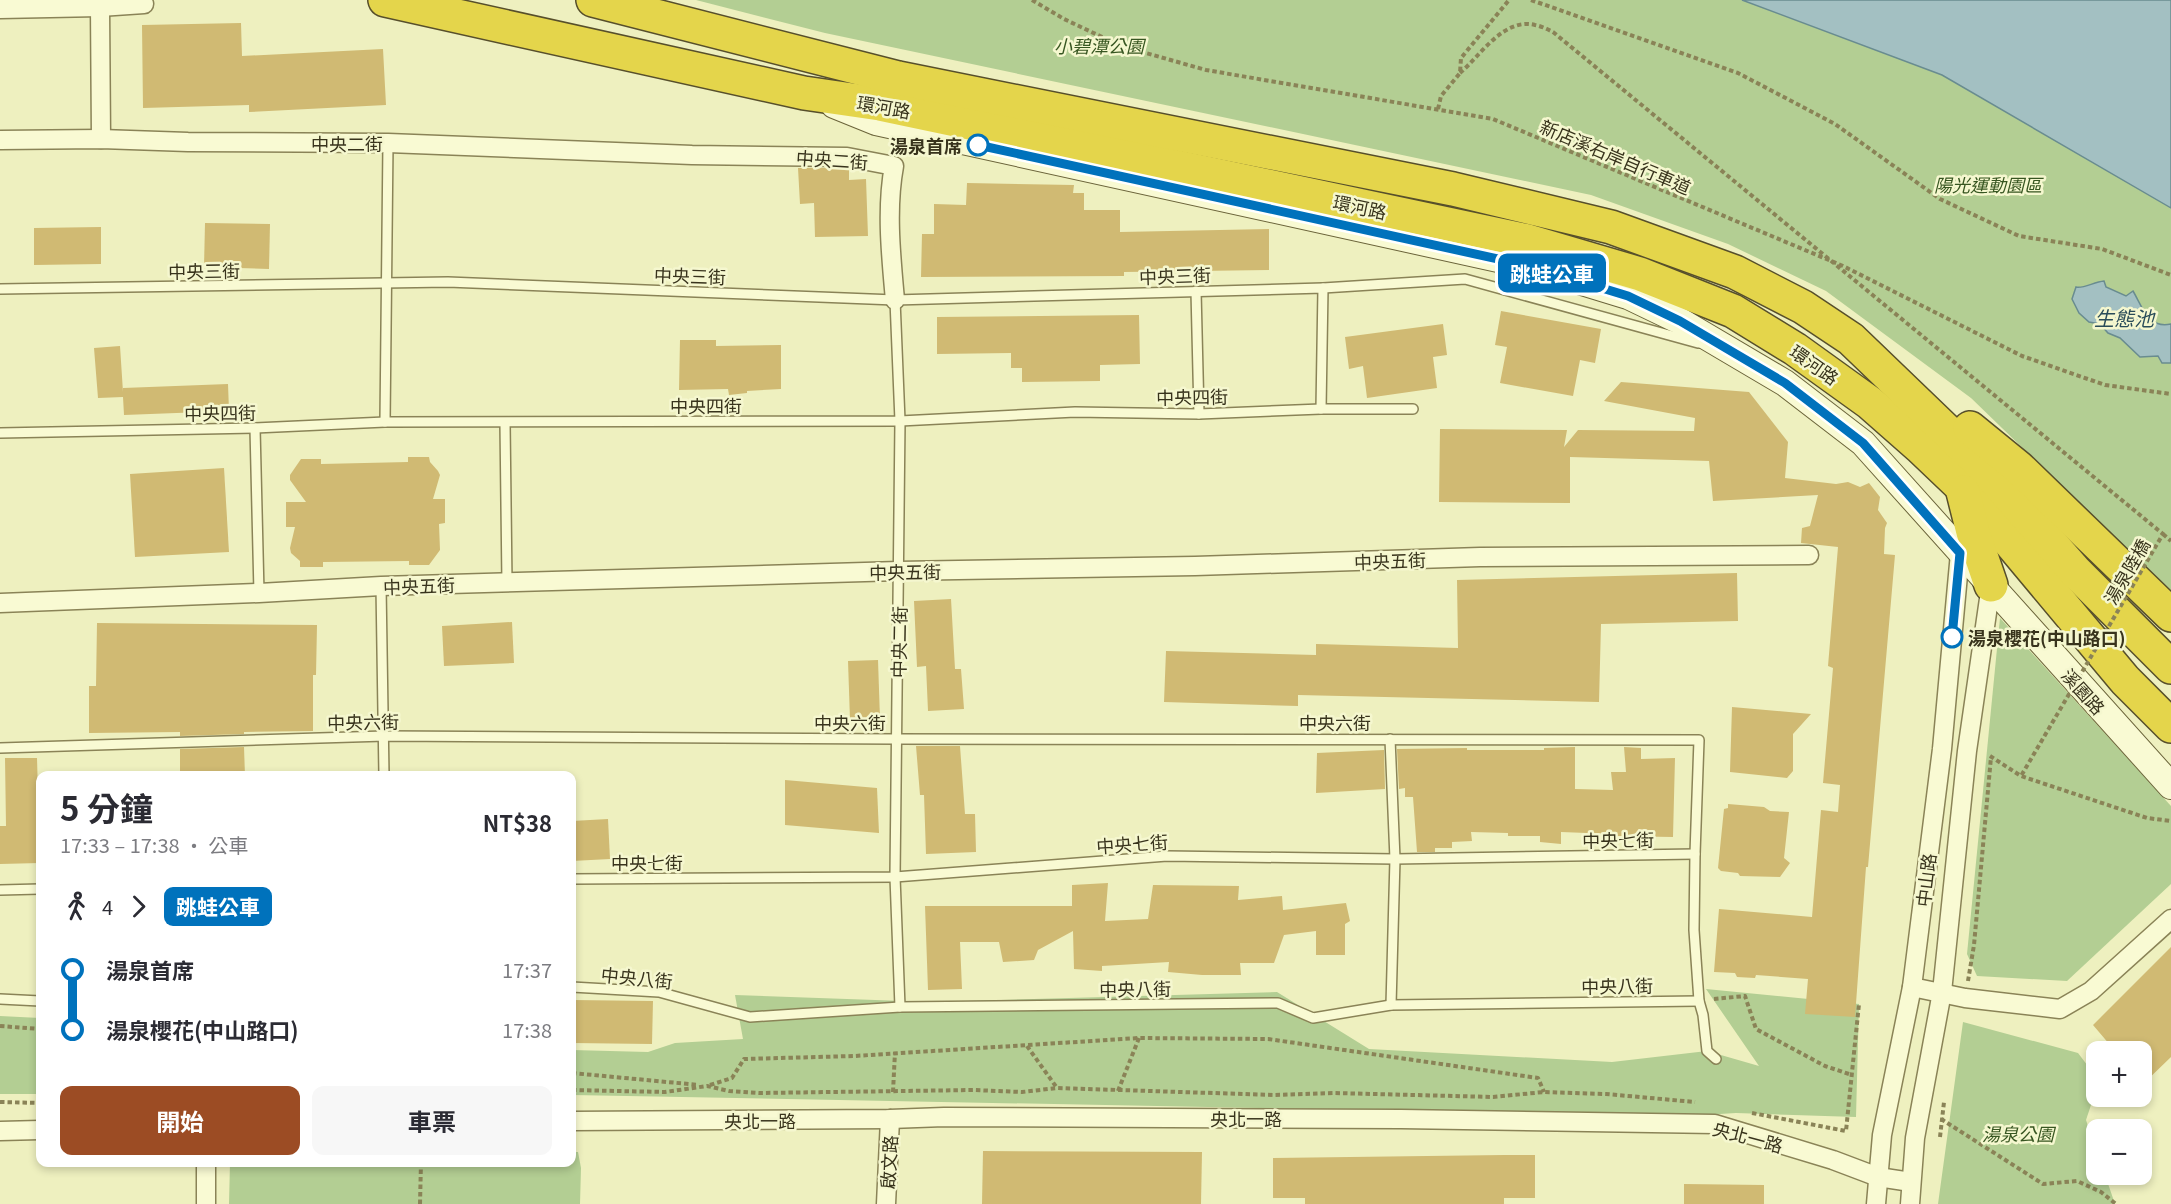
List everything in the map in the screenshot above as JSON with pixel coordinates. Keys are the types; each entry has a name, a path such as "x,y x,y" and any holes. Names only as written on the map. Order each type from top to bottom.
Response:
{"highway":[{"name":"環河路","path":"385,0 804,93 880,104 1528,241 1640,274 1733,311 1795,349 1870,403 1920,447 1962,487 1982,524 2061,602 2125,680 2171,726"},
{"path":"447,0 729,76"},
{"name":"環河路","path":"593,0 898,78 1453,189 1611,227 1735,272 1803,307 1851,339 1981,464 1982,524"},
{"path":"1851,339 1910,378 2019,468 2171,615"},
{"path":"1943,427 1962,487"},
{"name":"環河路","path":"1982,524 2018,491 2171,643"},
{"path":"1982,524 1991,585"},
{"path":"1982,524 2075,571 2171,667"},
{"path":"2061,602 2144,661 2171,688"}],"street":[{"path":"0,9 144,4"},
{"path":"100,7 101,139"},
{"path":"804,93 876,123 1530,266 1628,296 1680,321 1727,351 1785,383 1863,443 1982,524"},
{"name":"中央二街","path":"0,140 388,143 692,155 847,157 894,166 891,182 890,252 895,300"},
{"name":"中山路","path":"1876,1204 1882,1135 1912,987 1942,749 1982,524"},
{"name":"中央五街","path":"0,603 381,586 899,571 1195,566 1480,557 1809,555"},
{"name":"中山路","path":"1910,1204 1915,1138 1942,992 1967,751 1991,585"},
{"name":"溪園路","path":"1991,585 2171,786"},
{"path":"1912,987 1965,998 2060,1009 2091,991 2171,919"},
{"name":"央北一路","path":"576,1121 944,1117 1366,1119 1715,1124 1833,1160 1878,1177 1911,1182"},
{"name":"啟文路","path":"886,1204 890,1119"},
{"path":"0,1131 36,1130"},
{"path":"206,1167 206,1204"}],"lane":[{"path":"385,422 388,143"},
{"name":"中央三街","path":"0,289 448,282 895,300 1323,288 1465,279 1727,351"},
{"path":"1321,409 1323,288"},
{"path":"1196,291 1199,414"},
{"name":"中央二街","path":"895,300 900,421 895,877 900,1007"},
{"name":"中央四街","path":"0,433 255,428 385,422 900,421 1075,412 1199,414 1321,409 1413,409"},
{"path":"505,423 507,583"},
{"path":"255,428 259,593"},
{"path":"381,586 384,771"},
{"name":"中央六街","path":"0,748 385,736 1699,740 1695,854"},
{"path":"1390,738 1395,859 1391,1005"},
{"path":"1695,854 1694,930 1699,1001 1707,1051 1716,1059"},
{"name":"中央七街","path":"576,879 895,877 1167,856 1395,859 1695,854"},
{"path":"0,890 36,889"},
{"name":"中央八街","path":"576,987 659,993 750,1017 900,1007 1278,1003 1313,1018 1391,1005 1699,1001"},
{"path":"0,999 36,1001"}],"path":[{"name":"新店溪右岸自行車道","path":"1032,0 1064,19 1121,46 1206,70 1493,118 1843,266 2022,356 2105,385 2171,394"},
{"path":"1460,73 1461,58 1509,0"},
{"path":"1531,0 1738,73 1835,124 1940,199 2019,236 2102,249 2171,274"},
{"path":"1438,109 1441,96 1492,39 1510,27 1533,24 1553,32 2171,540"},
{"path":"2163,534 2171,534"},
{"name":"湯泉陸橋","path":"2021,776 2163,534"},
{"path":"1967,751 1991,757 2021,776 2147,818 2171,822"},
{"path":"1699,1001 1745,996 1756,1029 1825,1066 1852,1075"},
{"path":"1748,1112 1846,1131 1859,1004"},
{"path":"0,1026 36,1029"},
{"path":"1118,1091 1139,1038"},
{"path":"576,1090 665,1092 707,1086 732,1078 744,1059 854,1056 1139,1038 1268,1039 1302,1043 1538,1078 1544,1092"},
{"path":"1027,1046 1057,1088"},
{"path":"893,1092 895,1052"},
{"path":"576,1073 760,1093 975,1090 1022,1092 1057,1088 1274,1095 1335,1093 1493,1097 1544,1092 1703,1102"},
{"path":"0,1102 36,1103"},
{"path":"1941,1119 2043,1184 2077,1181 2101,1192 2116,1204"},
{"path":"420,1204 421,1167"}],"green space":[{"name":"陽光運動園區","path":"696,0 2171,0 2171,592 1971,398 1826,291 1728,244 1591,195 825,33"},
{"path":"2000,618 2171,806 2171,884 2067,981 1977,976 1967,954"},
{"path":"1706,989 1859,1004 1856,1117 1736,1113 1687,1116 576,1095 576,1050 648,1052 675,1043 743,1039 735,995 932,1002 1277,992 1369,1049 1612,1062 1707,1051 1759,1066"},
{"path":"0,1016 36,1018 36,1094 0,1094"},
{"name":"湯泉公園","path":"1963,1022 2078,1053 2086,1064 2086,1107 2090,1107 2086,1119 2086,1185 2108,1185 2115,1204 1938,1204"},
{"path":"576,1152 578,1152 581,1168 580,1204 229,1204 230,1167 576,1167"}],"water":[{"path":"1742,0 2171,0 2171,208 1942,75"},
{"name":"生態池","path":"2104,281 2106,287 2126,296 2133,291 2147,316 2163,325 2171,324 2171,363 2162,363 2158,356 2140,357 2120,338 2108,333 2100,324 2089,322 2079,313 2072,299 2076,287"}],"building":[{"path":"241,23 242,56 383,49 386,105 249,112 249,105 143,108 142,25"},
{"path":"798,168 846,168 849,169 849,180 866,179 868,236 815,237 814,203 800,204"},
{"path":"967,183 1074,185 1073,193 1084,193 1084,210 1120,210 1120,232 1269,229 1269,270 1124,272 1124,276 921,277 922,234 934,234 934,204 966,205"},
{"path":"205,223 270,224 269,269 204,267"},
{"path":"101,227 101,264 34,265 34,228"},
{"path":"1501,311 1601,329 1595,363 1580,360 1573,396 1500,383 1507,347 1495,345"},
{"path":"1139,315 1140,364 1100,365 1100,381 1022,382 1022,368 1011,368 1011,353 937,354 937,317"},
{"path":"1443,324 1447,355 1433,357 1437,388 1367,398 1363,366 1349,369 1345,337"},
{"path":"680,340 716,340 716,346 781,345 781,389 747,391 747,393 729,395 728,389 679,390"},
{"path":"120,346 123,392 123,388 228,384 229,411 124,415 123,397 98,398 94,348"},
{"path":"1621,382 1749,392 1788,442 1785,478 1836,484 1848,482 1860,487 1869,483 1880,497 1878,510 1887,523 1884,554 1895,555 1868,867 1866,867 1855,1017 1805,1014 1808,979 1756,975 1755,978 1737,977 1735,973 1714,972 1719,909 1812,917 1821,810 1838,812 1840,785 1823,783 1833,668 1828,666 1838,547 1801,543 1802,528 1810,526 1818,495 1713,501 1709,461 1570,457 1570,503 1439,502 1440,429 1567,430 1564,447 1578,430 1694,431 1695,418 1604,401"},
{"path":"408,457 429,457 440,475 433,499 445,499 445,523 439,524 440,550 429,565 409,565 409,561 323,562 323,567 300,567 300,561 291,553 295,527 286,527 286,502 306,502 290,480 290,475 301,459 321,459 321,464 408,462"},
{"path":"224,468 229,552 135,557 130,474"},
{"path":"1737,573 1738,621 1601,624 1599,702 1298,695 1298,706 1164,702 1166,651 1316,655 1316,644 1458,648 1457,580"},
{"path":"951,599 955,669 961,669 964,709 928,711 926,666 917,667 914,601"},
{"path":"512,622 514,663 444,666 442,626"},
{"path":"97,623 317,625 316,675 313,675 313,731 180,736 180,732 89,733 89,686 96,686"},
{"path":"878,660 880,719 850,720 848,661"},
{"path":"1732,707 1811,714 1793,734 1793,771 1787,778 1730,772"},
{"path":"916,746 960,746 965,814 975,814 976,852 926,854 924,795 920,795"},
{"path":"244,747 245,771 180,771 180,749"},
{"path":"1575,747 1575,789 1613,790 1611,772 1626,772 1624,747 1641,748 1641,759 1675,758 1673,837 1561,832 1561,844 1540,842 1540,836 1508,836 1508,833 1471,832 1472,841 1452,842 1452,848 1435,848 1435,852 1417,852 1413,797 1405,797 1405,788 1399,789 1397,749 1544,750 1544,748"},
{"path":"1384,750 1385,789 1316,793 1317,753"},
{"path":"5,758 37,758 36,863 0,864 0,826 6,826"},
{"path":"785,780 877,788 879,833 785,825"},
{"path":"1728,804 1789,812 1784,858 1790,863 1780,877 1740,876 1738,873 1721,871 1718,868 1724,809 1728,808"},
{"path":"608,819 610,859 576,861 576,821"},
{"path":"1108,883 1105,921 1148,919 1153,885 1239,886 1238,900 1282,896 1283,910 1346,903 1350,921 1345,924 1345,955 1316,955 1316,931 1284,935 1274,963 1240,963 1241,975 1168,972 1169,962 1102,966 1102,971 1074,969 1073,931 1038,950 1034,960 1003,962 999,942 960,942 962,989 928,990 925,906 1072,906 1072,885"},
{"path":"2171,947 2171,1057 2152,1075 2152,1041 2107,1041 2093,1025"},
{"path":"576,1000 653,1001 652,1044 576,1043"},
{"path":"983,1151 1202,1152 1201,1204 982,1204"},
{"path":"1535,1155 1535,1198 1504,1198 1504,1204 1305,1204 1305,1198 1273,1198 1273,1158"},
{"path":"1684,1184 1764,1185 1764,1204 1684,1204"}],"bus line":[{"name":"跳蛙公車","path":"978,145 1530,266 1628,296 1680,321 1727,351 1785,383 1863,443 1960,553 1952,637"}],"place":[{"name":"湯泉首席","path":"978,145"},
{"name":"湯泉櫻花(中山路口)","path":"1952,637"}],"park label":[{"name":"小碧潭公園","path":"1099,45"}]}
